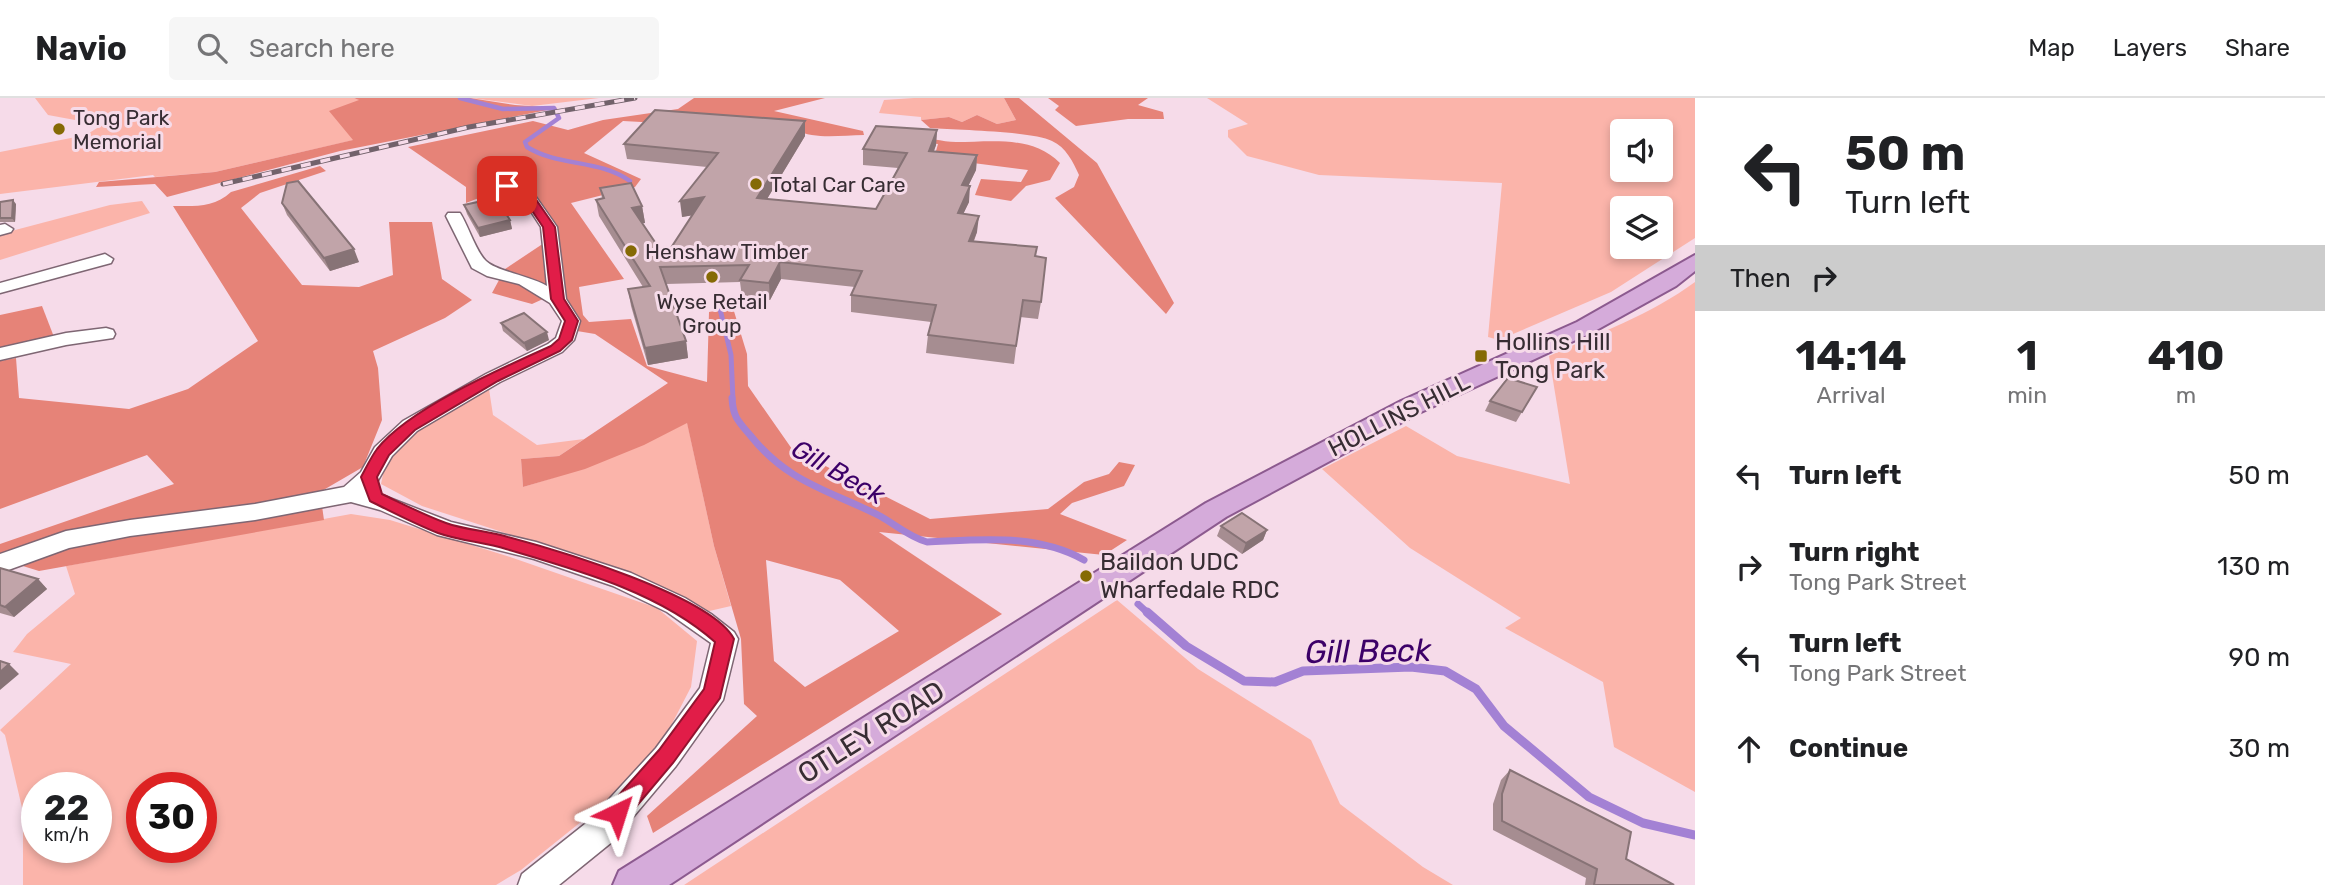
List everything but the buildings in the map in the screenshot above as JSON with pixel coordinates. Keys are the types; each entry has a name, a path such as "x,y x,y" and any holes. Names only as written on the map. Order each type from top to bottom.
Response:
{"main road":[{"name":"HOLLINS HILL","path":"1110,581 1244,495 1410,407 1585,327 1668,281 1695,261"},
{"name":"OTLEY ROAD","path":"633,885 1110,581"}],"street":[{"path":"365,490 383,452 410,426 493,378 555,348 565,340 571,321 558,299 549,227 524,190 507,186"},
{"path":"454,216 478,264 493,272 525,280 558,299"},
{"path":"0,288 76,270 104,259"},
{"path":"0,354 66,339 106,334"},
{"path":"0,564 66,540 130,528 254,512 365,490 444,528 506,542 609,576 667,599 701,618 725,639 713,692 666,757 601,831 534,885"}],"shaded area":[{"path":"35,98 360,100 354,140 215,172 153,175 0,194 0,152 86,135 102,125 48,115"},
{"path":"354,98 470,98 558,108 340,151 167,197 155,184 96,187 99,182 215,172 353,140 329,111 359,100"},
{"path":"471,98 599,98 532,106"},
{"path":"694,98 825,98 774,111 863,131 864,135 820,136 795,130 623,121 584,153 641,179 635,187 571,203 624,279 579,287 583,315 589,322 631,319 647,366 707,382 709,312 733,308 747,354 748,386 792,449 930,519 1048,509 1084,482 1109,474 1119,462 1135,465 1124,486 1072,503 1060,514 1127,540 1104,555 879,532 1002,614 653,833 647,816 757,716 744,704 741,639 714,546 687,423 644,445 585,469 523,487 521,459 559,456 668,383 595,334 571,330 563,290 532,304 492,293 505,269 547,241 526,185 488,163 479,198 466,203 466,187 408,147 533,121 568,130 603,120 678,109","holes":["766,560 840,580 899,631 805,687 774,661"]},
{"path":"1004,98 1016,120 997,124 977,115 962,122 949,117 921,120 921,117 879,113 884,100"},
{"path":"1004,98 1019,98 1097,163 1174,303 1166,314 1055,198 1074,187 1079,175 1072,160 1061,147 1052,141 1028,135 930,128 921,120 949,117 962,122 977,115 997,124 1016,120"},
{"path":"1048,98 1148,98 1138,105 1163,112 1164,119 1128,119 1076,126 1055,110 1059,106"},
{"path":"1207,98 1695,98 1695,238 1673,252 1673,196 1610,196 1610,259 1662,259 1611,292 1499,340 1488,337 1502,183 1319,175 1247,156 1228,137 1228,130 1248,124"},
{"path":"913,136 951,142 997,141 1024,144 1049,154 1060,163 1050,180 1026,186 1011,201 975,195 981,179 1021,182 1028,170 934,158 938,144 911,142"},
{"path":"320,166 326,171 260,193 241,208 302,285 359,287 393,275 389,222 432,222 442,279 472,300 445,318 373,351 378,368 382,420 363,467 320,492 324,520 39,571 0,559 0,544 174,484 147,455 0,509 0,361 16,358 19,398 129,409 188,389 258,341 173,206 211,203 231,192"},
{"path":"142,201 150,213 0,260 0,234 110,205"},
{"path":"1695,282 1695,792 1614,747 1603,682 1505,628 1521,618 1410,548 1322,469 1406,426 1457,456 1570,484 1549,356 1643,314"},
{"path":"42,306 54,337 0,349 0,315"},
{"path":"489,389 493,415 537,445 584,439 559,456 521,459 523,487 607,459 687,422 714,546 731,606 705,612 687,599 527,540 422,506 381,484 385,464 418,430"},
{"path":"351,514 390,520 507,556 657,608 697,641 691,687 661,745 607,801 521,870 496,885 23,885 23,863 112,863 112,772 21,772 21,803 5,735 0,730 71,664 13,652 27,634 75,594 66,566"},
{"path":"1117,600 1198,669 1311,740 1340,804 1423,867 1453,885 684,885"}],"waterway":[{"name":"Gill Beck","path":"460,98 503,109 554,108 559,118 525,142 527,147 552,158 605,169 630,181"},
{"name":"Gill Beck","path":"720,309 731,355 733,400"},
{"name":"Gill Beck","path":"732,398 739,422 779,464 810,484 880,516 914,537 927,542 1027,542 1066,551 1084,560"},
{"name":"Gill Beck","path":"1138,604 1149,614"},
{"name":"Gill Beck","path":"1147,612 1186,646 1244,681 1275,682 1303,671 1411,667 1445,671 1476,689 1504,726 1589,797 1643,823 1695,835"}],"railway":[{"path":"223,184 469,127 635,98"}],"place":[{"name":"Tong Park Memorial","path":"59,129"},
{"name":"Total Car Care","path":"756,184"},
{"name":"Henshaw Timber","path":"631,251"},
{"name":"Wyse Retail Group","path":"712,277"},
{"name":"Hollins Hill Tong Park","path":"1481,356"},
{"name":"Baildon UDC Wharfedale RDC","path":"1086,576"}],"route":[{"path":"507,186 524,190 549,227 558,299 571,321 565,340 555,348 493,378 410,426 383,452 369,477 376,497 444,528 506,542 628,583 684,608 701,618 725,639 713,692 666,757 617,813"}]}
